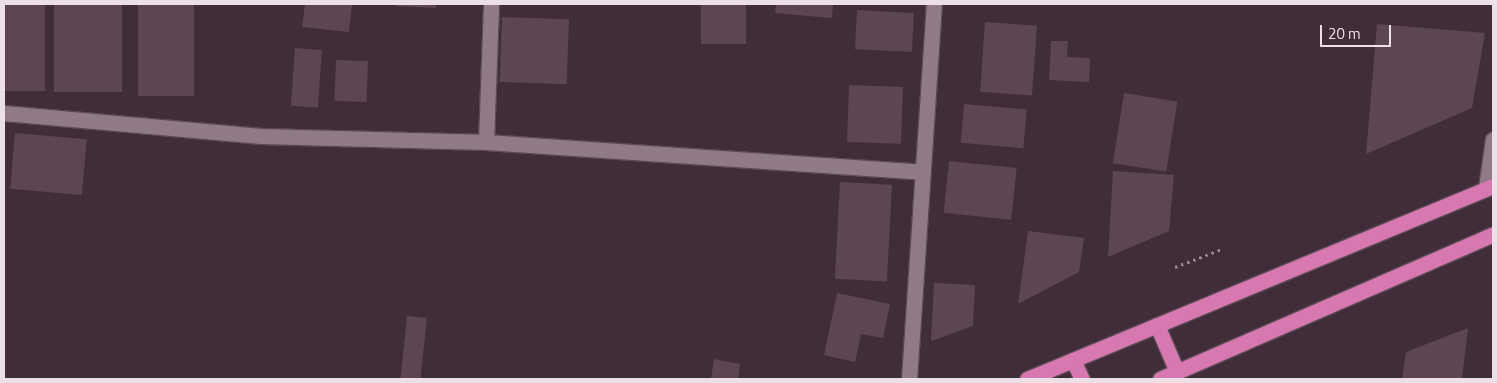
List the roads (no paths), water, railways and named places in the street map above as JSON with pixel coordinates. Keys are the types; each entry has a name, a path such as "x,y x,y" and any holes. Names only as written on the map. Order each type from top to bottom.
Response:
{"highway":[{"path":"1027,379 1490,187"},
{"path":"1160,379 1493,234"},
{"path":"1157,325 1177,372"},
{"path":"1073,360 1082,379"}],"street":[{"path":"486,142 491,4"},
{"path":"909,379 934,4"},
{"path":"4,113 261,136 486,142 922,172"},
{"path":"1490,187 1493,139"}]}
